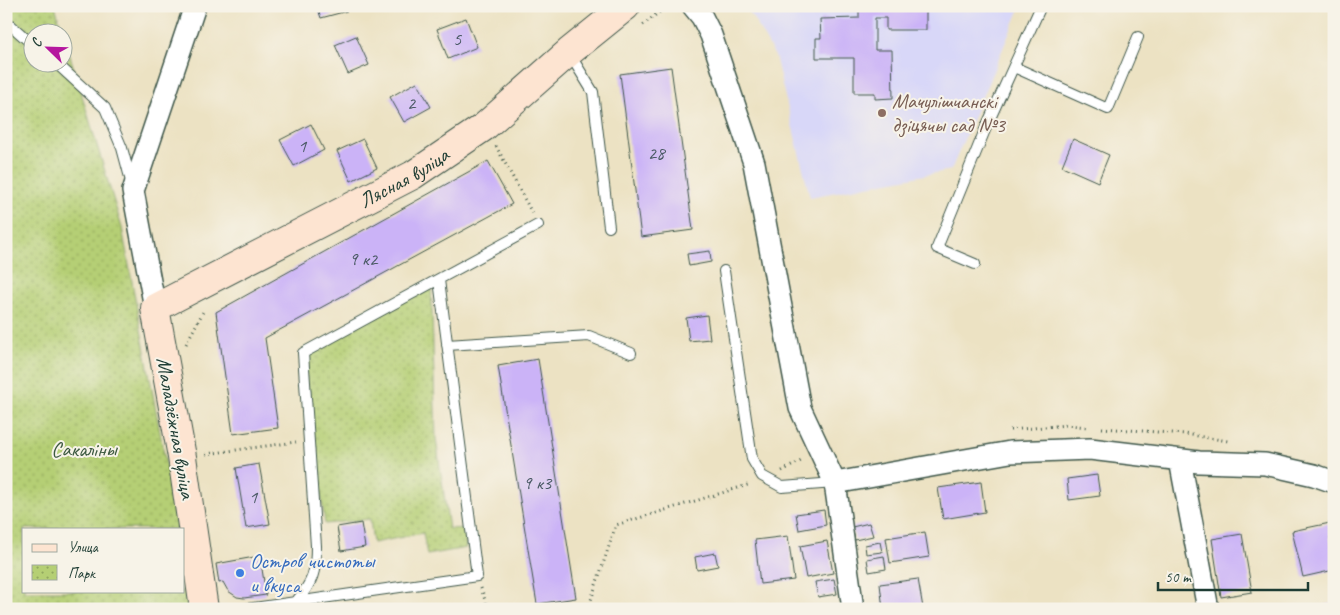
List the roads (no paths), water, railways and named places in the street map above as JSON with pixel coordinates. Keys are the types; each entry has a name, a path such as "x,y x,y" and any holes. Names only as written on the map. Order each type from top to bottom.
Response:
{"main road":[{"name":"Лясная вуліца","path":"155,308 413,175 484,127 569,52 626,6"},
{"name":"Маладзёжная вуліца","path":"155,308 182,457 204,609"}],"street":[{"path":"155,308 133,190 195,6"},
{"path":"693,6 702,17 711,35 754,163 800,408 835,483 853,609"},
{"path":"835,483 1010,452 1090,449 1199,462 1265,464 1314,475 1334,482"},
{"path":"1180,460 1208,609"}],"lane":[{"path":"975,264 937,248 987,125 1041,6"},
{"path":"6,20 22,35"},
{"path":"1014,67 1108,109 1138,37"},
{"path":"569,52 593,92 609,227"},
{"path":"66,72 105,108 122,148 133,190"},
{"path":"296,602 306,590 316,567 303,352 538,225"},
{"path":"724,271 752,459 762,476 782,487 835,483"},
{"path":"246,609 477,576 439,280"},
{"path":"447,344 589,336 631,353"}],"place":[{"name":"Мачулішчанскі дзіцячы сад №3","path":"882,113"},
{"name":"Остров чистоты и вкуса","path":"240,573"}],"park label":[{"name":"Сакаліны","path":"84,449"}]}
